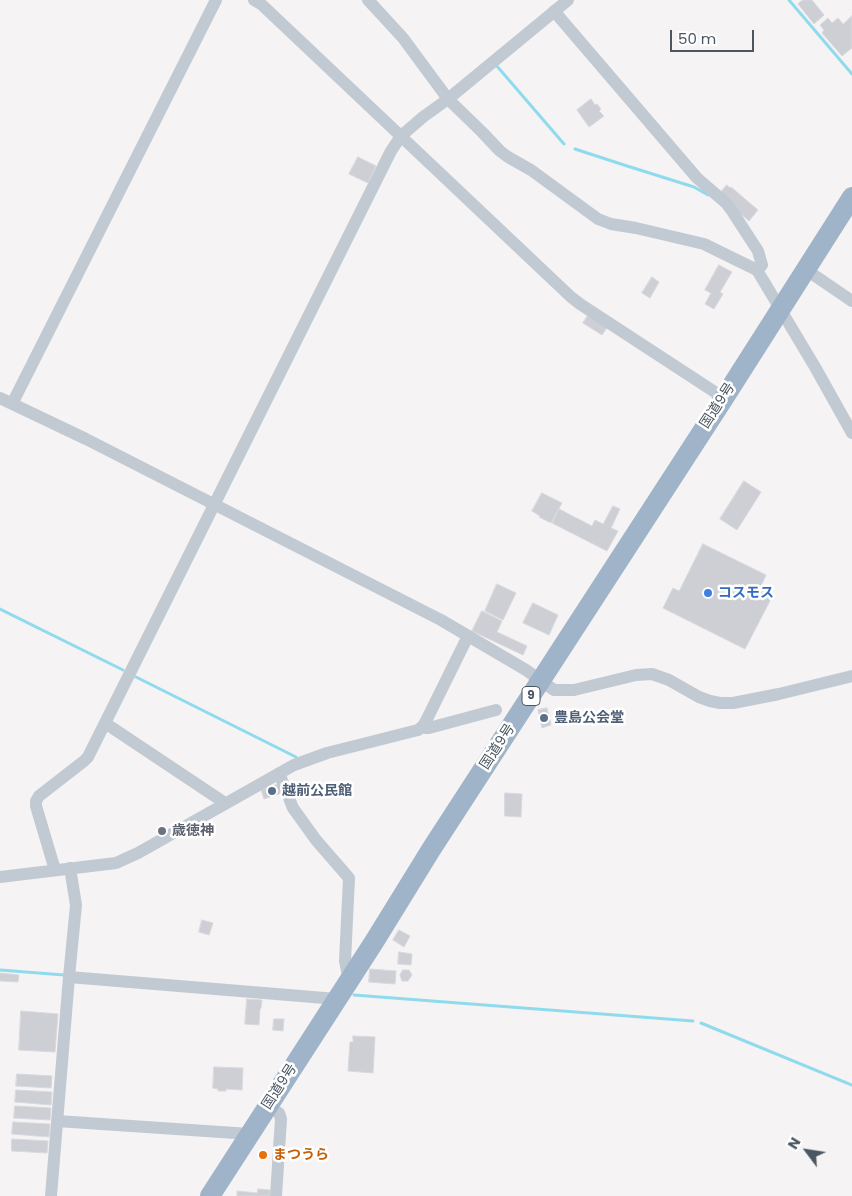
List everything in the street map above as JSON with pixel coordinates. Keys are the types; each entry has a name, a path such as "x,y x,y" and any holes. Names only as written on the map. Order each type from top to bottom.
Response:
{"highway":[{"name":"国道9号","path":"210,1196 852,196"}],"street":[{"path":"12,404 216,0"},
{"path":"254,0 261,4 571,297 724,398"},
{"path":"368,0 403,38 448,99 500,151 532,170 598,219 611,224 704,244 757,270 852,433"},
{"path":"55,870 36,806 37,798 86,758 391,151 401,136 423,117 448,99 568,0"},
{"path":"554,12 696,178 726,203 758,252 762,265 757,270"},
{"path":"805,269 852,301"},
{"path":"0,398 86,439 441,620 526,670 554,690 574,690 636,675 652,674 669,680 699,697 720,703 733,703 852,676"},
{"path":"0,877 116,862 138,853 294,765 327,753 414,731 423,726 468,636"},
{"path":"423,726 424,728 429,728 496,710"},
{"path":"105,723 225,803"},
{"path":"279,773 292,808 316,840 349,878 345,961 347,971 352,975"},
{"path":"51,1196 76,905 70,868"},
{"path":"69,977 337,999"},
{"path":"268,1106 279,1114 281,1119 276,1196"},
{"path":"57,1122 250,1134"}],"building":[{"path":"803,0 812,0 824,15 814,24 798,4"},
{"path":"852,16 852,48 842,56 822,33 824,30 820,25 828,18 832,23 838,18 843,24"},
{"path":"591,99 601,109 599,111 604,116 589,127 577,110"},
{"path":"358,157 376,166 368,183 349,174"},
{"path":"727,185 758,210 749,221 720,193"},
{"path":"719,265 732,272 720,292 723,294 714,309 705,304 711,293 705,290"},
{"path":"652,277 659,282 650,298 642,293"},
{"path":"589,314 608,326 602,335 583,323"},
{"path":"744,481 761,492 737,530 720,519"},
{"path":"542,493 562,503 551,523 532,511"},
{"path":"613,506 620,509 611,528 618,531 607,551 552,523 559,509 592,526 595,520 603,524"},
{"path":"703,544 766,575 760,588 773,595 745,649 663,608 673,588 679,591"},
{"path":"497,584 516,593 503,620 485,611"},
{"path":"533,603 558,615 549,635 523,623"},
{"path":"482,611 502,621 497,632 527,646 523,655 472,631"},
{"name":"豊島公会堂","path":"547,708 551,725 542,728 538,710"},
{"name":"越前公民館","path":"279,784 282,793 264,799 261,790"},
{"path":"505,793 522,794 521,817 505,816"},
{"path":"202,920 213,923 209,935 199,932"},
{"path":"399,930 410,936 404,947 393,940"},
{"path":"399,952 412,954 411,965 398,964"},
{"path":"370,969 396,971 395,984 369,982"},
{"path":"403,970 409,970 412,975 408,981 402,981 400,975"},
{"path":"0,973 19,975 18,982 0,981"},
{"path":"247,999 262,1000 259,1025 245,1024"},
{"path":"21,1011 58,1014 55,1052 19,1050"},
{"path":"274,1019 284,1019 283,1031 273,1030"},
{"path":"353,1036 375,1037 373,1073 348,1071 350,1042 353,1042"},
{"path":"214,1067 243,1068 242,1090 226,1089 226,1091 218,1091 218,1089 213,1088"},
{"path":"17,1074 52,1076 51,1088 16,1086"},
{"path":"16,1090 52,1092 51,1105 15,1102"},
{"path":"15,1106 51,1108 50,1120 14,1118"},
{"path":"13,1122 50,1124 49,1137 12,1134"},
{"path":"12,1139 48,1141 47,1153 12,1151"},
{"path":"258,1189 270,1190 270,1196 237,1196 237,1191 257,1193"}],"waterway":[{"path":"789,0 852,74"},
{"path":"496,65 564,144"},
{"path":"575,149 694,187 708,195"},
{"path":"0,609 123,670"},
{"path":"136,677 296,757"},
{"path":"0,970 64,975"},
{"path":"354,995 693,1021"},
{"path":"701,1023 852,1085"}],"place":[{"name":"コスモス","path":"708,593"},
{"name":"豊島公会堂","path":"544,718"},
{"name":"越前公民館","path":"272,791"},
{"name":"歳徳神","path":"162,831"},
{"name":"まつうら","path":"263,1155"}]}
